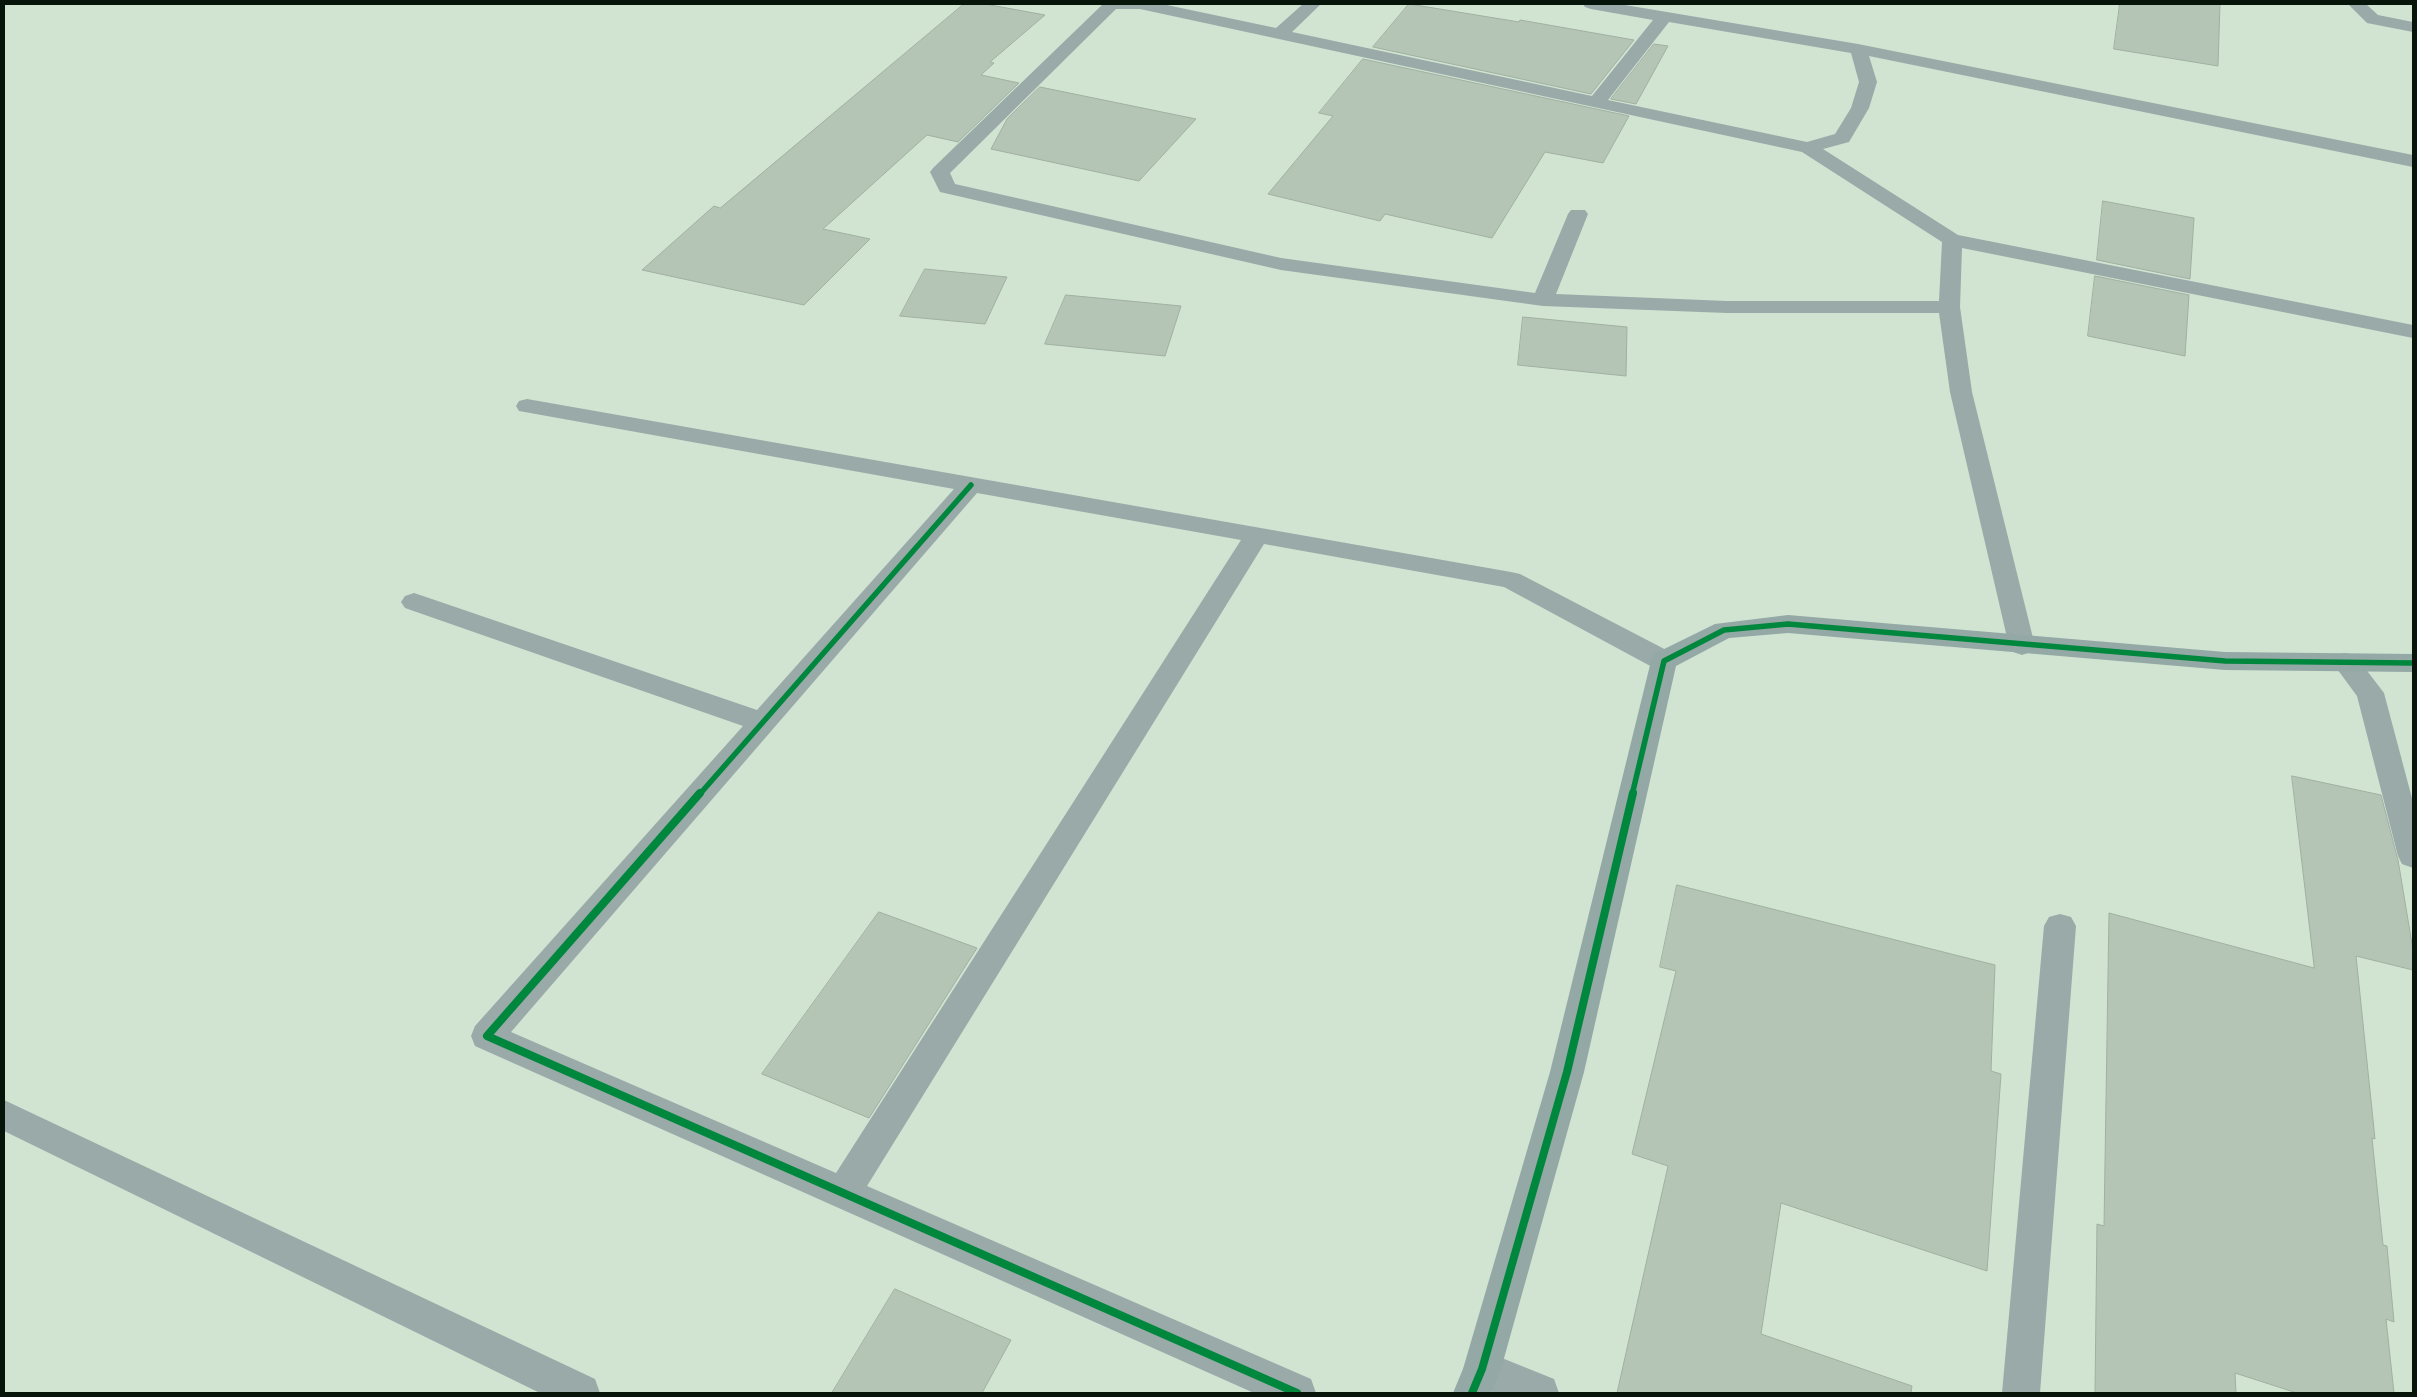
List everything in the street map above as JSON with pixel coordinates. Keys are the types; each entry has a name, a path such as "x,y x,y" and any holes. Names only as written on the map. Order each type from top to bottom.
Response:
{"street":[{"path":"1949,307 1727,307 1543,300 1281,264 947,188 940,172 1112,4 1140,4 1808,148 1952,240 2413,332"},
{"path":"1279,34 1313,4"},
{"path":"1591,4 1858,49 2413,161"},
{"path":"2356,4 2373,19 2413,27"},
{"path":"1597,102 1665,16"},
{"path":"1808,148 1842,138 1860,108 1868,82 1858,49"},
{"path":"1543,300 1578,214"},
{"path":"1952,240 1949,307 1961,392 2022,646"},
{"path":"527,406 1511,580 1664,661"},
{"path":"971,485 487,1036 1297,1393"},
{"path":"843,1193 1257,536"},
{"path":"414,602 763,722"},
{"path":"1540,1393 1477,1381 1567,1072 1664,661 1724,630 1788,624 2022,646 2225,661 2413,663"},
{"path":"2345,662 2370,693 2413,856"},
{"path":"2021,1393 2060,926"},
{"path":"4,1115 581,1393"}],"building":[{"path":"964,4 985,4 1045,15 990,62 994,63 981,75 1019,83 958,142 927,135 823,229 870,239 804,305 642,270 714,206 720,208"},
{"path":"1409,4 1519,22 1520,20 1634,40 1591,94 1373,47"},
{"path":"2120,4 2220,4 2218,66 2114,49"},
{"path":"1654,44 1668,46 1636,104 1611,99"},
{"path":"1363,59 1629,116 1603,163 1545,152 1492,238 1385,214 1380,221 1268,194 1333,116 1319,113"},
{"path":"1040,87 1196,119 1139,181 991,149 1007,119"},
{"path":"2103,201 2194,218 2190,279 2097,260"},
{"path":"925,269 1007,277 985,324 900,316"},
{"path":"2095,276 2189,295 2185,356 2088,336"},
{"path":"1066,295 1181,306 1165,356 1045,344"},
{"path":"1523,317 1627,327 1626,376 1518,365"},
{"path":"2292,776 2381,795 2398,860 2413,950 2413,970 2356,956 2375,1139 2372,1138 2383,1245 2387,1246 2394,1322 2386,1319 2394,1393 2297,1393 2235,1373 2236,1393 2095,1393 2097,1224 2104,1226 2109,913 2314,968"},
{"path":"1677,885 1995,965 1991,1071 2001,1074 1987,1271 1781,1203 1761,1334 1912,1386 1911,1393 1617,1393 1668,1166 1632,1154 1676,971 1660,967"},
{"path":"879,912 977,948 869,1118 762,1074"},
{"path":"895,1289 1011,1340 982,1393 832,1393"}],"cycle path":[{"path":"971,485 487,1036 1297,1393"},
{"path":"1472,1393 1482,1369 1567,1072 1664,661 1724,630 1788,624 2225,661 2413,663"}]}
